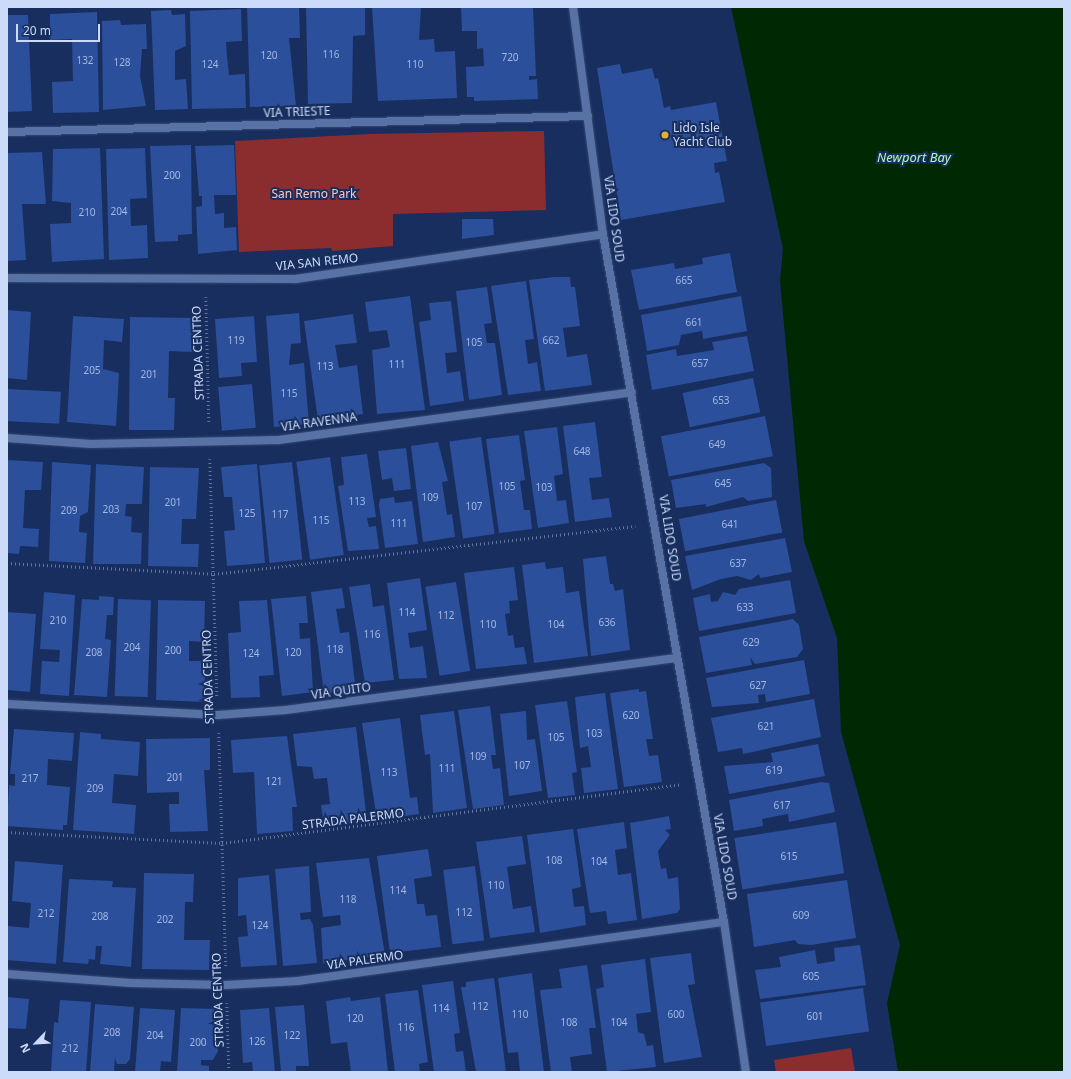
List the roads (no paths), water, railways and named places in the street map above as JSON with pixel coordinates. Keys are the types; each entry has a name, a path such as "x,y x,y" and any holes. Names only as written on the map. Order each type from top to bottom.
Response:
{"street":[{"name":"VIA LIDO SOUD","path":"573,7 603,234 656,524 676,658 700,782 724,922 746,1072"},
{"name":"VIA TRIESTE","path":"7,132 588,116"},
{"name":"VIA SAN REMO","path":"7,278 205,281 296,279 603,234"},
{"name":"VIA RAVENNA","path":"7,438 91,444 279,440 632,392"},
{"name":"VIA QUITO","path":"7,704 218,715 286,710 676,658"},
{"name":"VIA PALERMO","path":"7,974 131,983 226,985 298,981 724,922"}],"water":[{"name":"Newport Bay","path":"731,7 1064,7 1064,1072 898,1072 887,1003 900,945 841,732 837,638 804,541 780,281 783,249"}],"place":[{"name":"Lido Isle Yacht Club","path":"665,135"}],"park label":[{"name":"San Remo Park","path":"314,194"}]}
